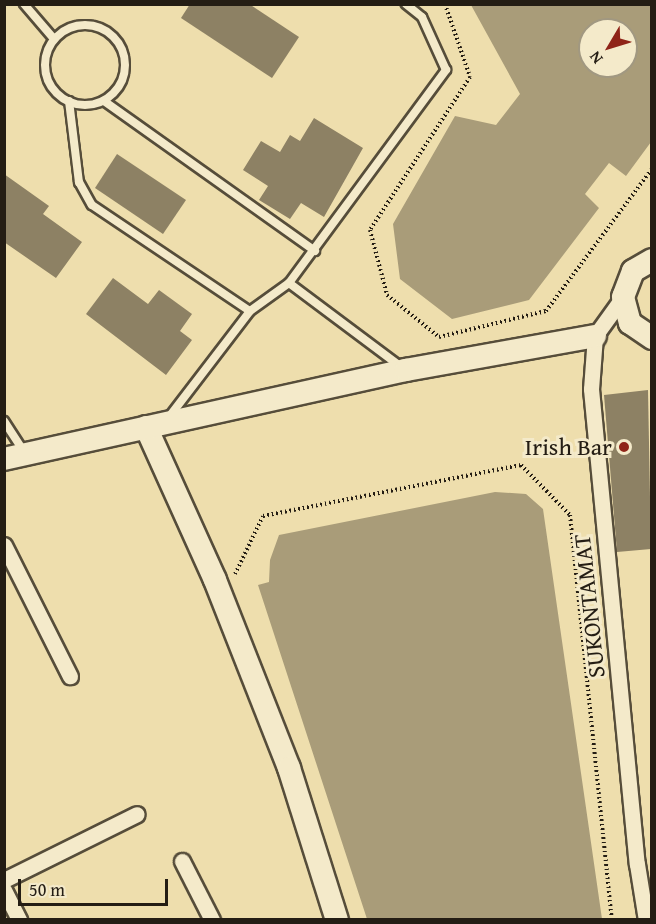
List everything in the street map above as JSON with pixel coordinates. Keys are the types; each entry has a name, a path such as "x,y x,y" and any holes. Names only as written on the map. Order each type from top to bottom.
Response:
{"street":[{"path":"15,456 406,370 595,336 623,297 633,271 651,260"},
{"path":"623,297 630,323 651,338"},
{"name":"SUKONTAMAT","path":"595,336 591,389 637,864 646,920"},
{"path":"154,427 285,756 337,920"},
{"path":"4,544 70,676"},
{"path":"4,880 137,814"},
{"path":"182,861 212,920"},
{"path":"4,890 19,920"}],"lane":[{"path":"24,4 54,39"},
{"path":"154,427 249,311 289,283 315,251 446,70 422,17 406,4"},
{"path":"92,25 118,41 125,72 117,90 104,101 89,105 69,101 53,88 45,68 54,39 71,27 92,25"},
{"path":"69,101 79,182 92,205 249,311"},
{"path":"104,101 315,251"},
{"path":"289,283 406,370"},
{"path":"4,421 15,456"}],"path":[{"path":"445,4 470,77 370,230 387,295 439,337 546,311 651,169"},
{"path":"263,516 521,465 570,516 612,920"}],"shaded area":[{"path":"471,5 651,5 651,142 626,176 609,163 585,194 599,208 529,300 452,319 400,279 393,224 455,116 496,125 520,94"},
{"path":"495,492 526,494 543,509 602,919 367,919 258,585 269,582 270,560 279,535"}],"building":[{"path":"190,4 249,4 299,37 272,78 181,18"},
{"path":"314,118 363,148 324,217 301,203 290,219 259,200 268,186 243,170 261,141 280,152 290,135 300,141"},
{"path":"117,154 186,200 163,234 95,188"},
{"path":"4,174 49,206 43,214 82,242 56,278 4,242"},
{"path":"113,278 148,304 159,290 192,314 180,331 192,340 166,375 86,314"},
{"path":"648,390 651,549 617,552 604,395"}],"place":[{"name":"Irish Bar","path":"624,447"}]}
